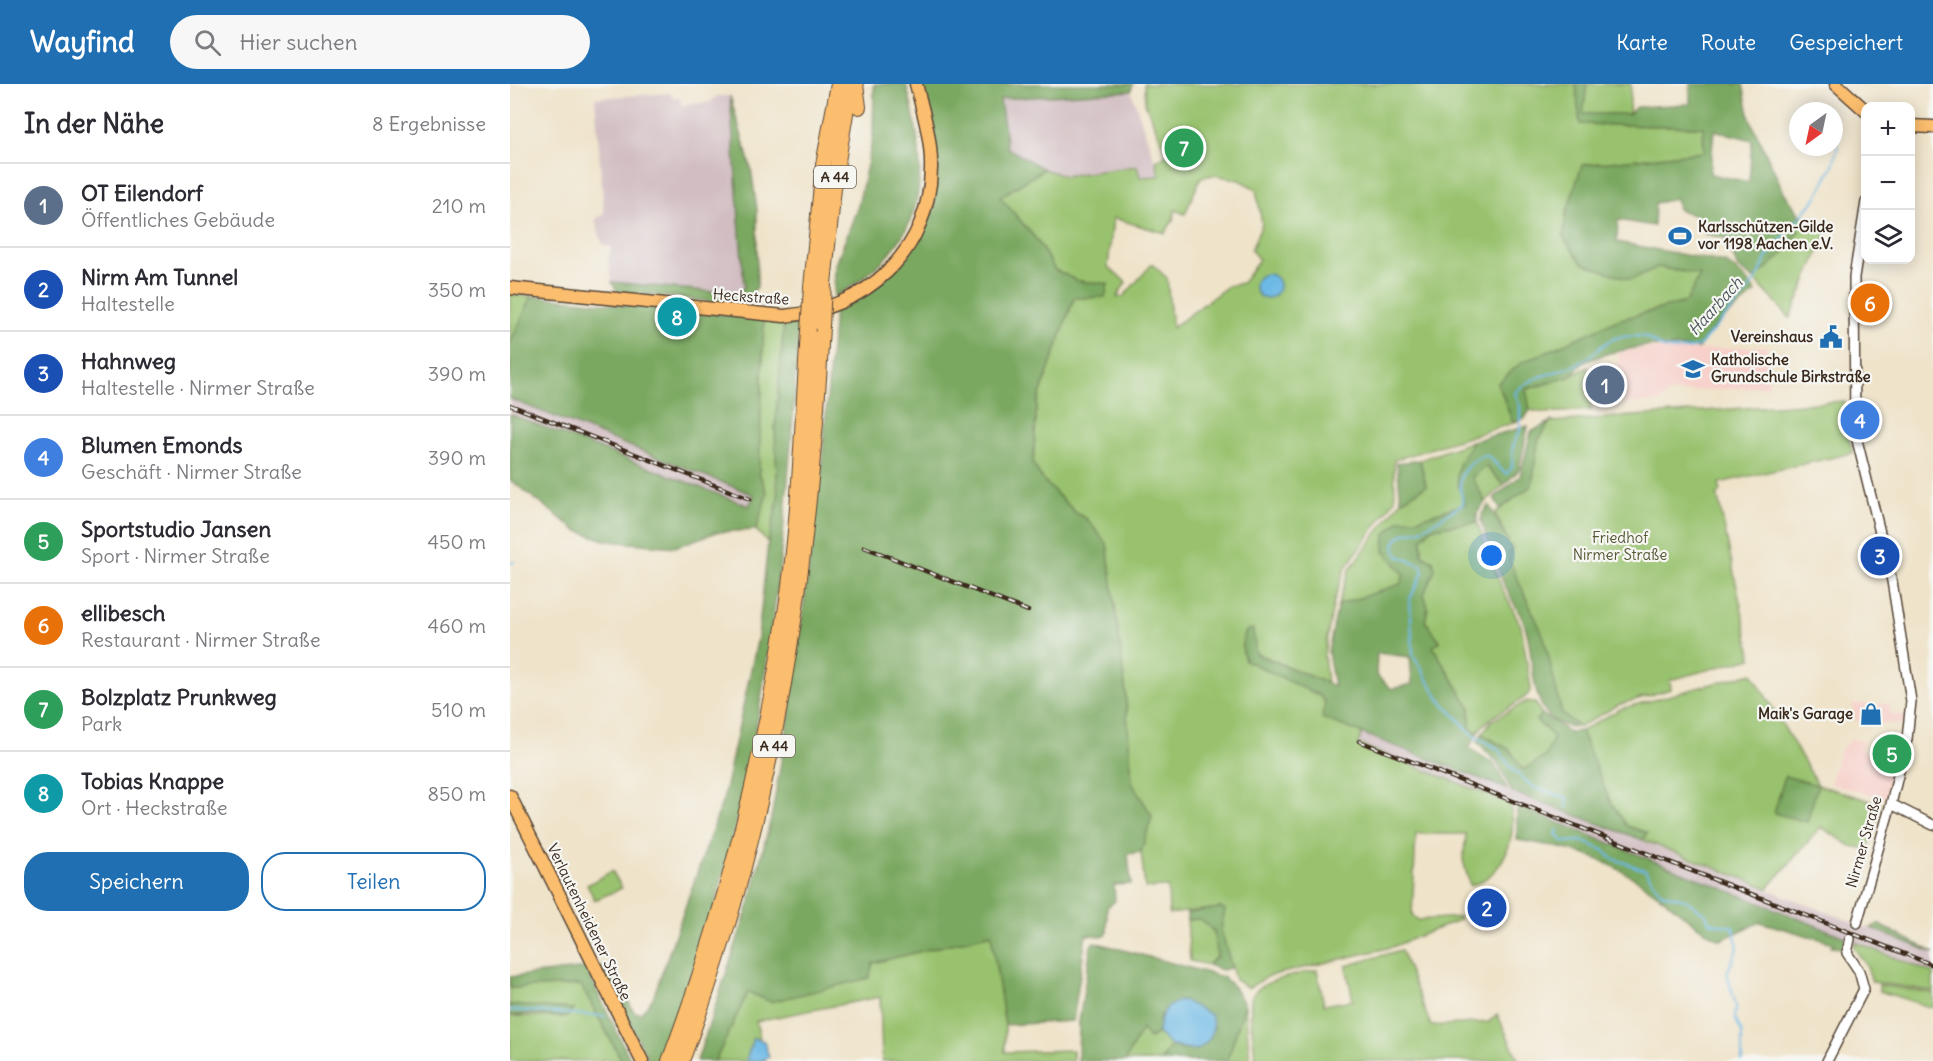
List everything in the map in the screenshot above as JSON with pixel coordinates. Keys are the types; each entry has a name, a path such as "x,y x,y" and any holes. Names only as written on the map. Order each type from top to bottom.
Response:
{"highway":[{"name":"A 44","path":"820,281 823,165 838,84"},
{"name":"A 44","path":"669,1061 711,942 741,843 765,734 788,591 820,281 851,84"},
{"path":"856,84 860,107"},
{"path":"820,281 840,223"},
{"name":"A 44","path":"682,1061 724,943 750,850 777,733 800,590 816,430 815,329"}],"main road":[{"name":"Heckstraße","path":"510,288 776,316 818,311 855,297 888,272 905,252 923,213 931,169 925,120 916,84"},
{"path":"1836,84 1861,106"},
{"path":"1915,126 1933,127"},
{"name":"Verlautenheidener Straße","path":"510,796 642,1061"}],"street":[{"name":"Nirmer Straße","path":"1857,922 1907,739 1911,684 1892,581 1855,432 1853,295 1865,210"},
{"path":"1891,804 1933,825"},
{"path":"1827,1061 1864,989 1859,971 1847,953 1850,939"}],"shaded area":[{"path":"1131,91 1160,176 1140,178 1137,166 1064,176 1044,169 1007,148 1000,99"},
{"path":"671,93 672,98 680,97 681,105 710,102 717,96 730,96 744,287 736,294 612,282 608,260 611,247 603,245 595,220 604,213 595,98"},
{"name":"Katholische Grundschule Birkstraße","path":"1766,346 1769,386 1668,393 1661,402 1622,404 1618,353 1646,348 1698,350"},
{"path":"510,399 754,495 749,506 510,414"},
{"path":"1852,704 1890,704 1890,715 1906,715 1905,725 1856,721"},
{"path":"1362,733 1933,953 1933,973 1357,744"},
{"path":"1852,739 1863,741 1861,751 1896,760 1885,798 1830,784 1840,750"}],"green space":[{"path":"874,84 906,84 919,151 919,180 915,207 905,231 889,255 865,276 834,297 835,267 858,206 873,137"},
{"path":"921,84 1133,84 1131,91 1000,99 1007,148 1044,169 1000,197 1036,239 1055,270 1078,281 1108,284 1105,297 1074,298 1037,403 1033,464 1043,480 1076,513 1087,519 1107,544 1125,686 1132,783 1152,816 1141,852 1128,854 1131,884 1114,885 1115,901 1107,907 1107,934 1105,936 1086,935 1073,1021 1005,1025 991,934 873,963 869,978 771,1002 748,992 715,1061 697,1061 749,905 772,814 790,711 822,464 834,310 862,296 892,270 914,244 930,214 937,177 937,159 931,121"},
{"path":"1144,84 1576,84 1580,124 1703,127 1704,152 1582,165 1566,215 1658,267 1700,275 1686,302 1618,320 1498,383 1513,423 1394,460 1395,500 1345,568 1334,601 1324,654 1327,683 1256,653 1245,660 1320,696 1325,702 1323,718 1362,733 1358,744 1510,803 1512,828 1506,853 1492,873 1482,881 1470,886 1463,860 1466,834 1416,834 1412,915 1418,920 1460,917 1459,920 1392,947 1269,976 1248,988 1235,980 1221,930 1220,908 1169,914 1168,887 1145,888 1141,852 1152,816 1132,783 1125,686 1107,544 1087,519 1076,513 1043,480 1033,464 1037,403 1074,298 1104,297 1108,284 1078,281 1055,270 1036,239 1000,197 1044,169 1064,176 1137,166 1140,177 1159,176 1156,161 1167,154 1145,103","holes":["1214,175 1239,180 1256,189 1262,224 1251,250 1259,260 1242,283 1228,286 1172,328 1167,278 1152,264 1123,297 1117,297 1126,282 1108,267 1113,218 1165,233 1173,220 1175,210 1185,214 1201,177"]},
{"path":"1576,84 1587,84 1583,114 1629,114 1636,107 1690,104 1690,84 1743,84 1750,119 1784,192 1800,215 1795,224 1799,231 1786,251 1754,279 1738,268 1725,238 1704,234 1706,220 1678,209 1676,199 1655,203 1654,226 1618,220 1617,242 1726,263 1744,277 1756,292 1716,325 1698,348 1645,346 1609,353 1584,362 1569,377 1526,389 1530,410 1525,418 1513,423 1498,383 1521,363 1618,320 1686,302 1700,275 1658,267 1631,280 1582,263 1563,237 1566,215 1582,165 1704,152 1703,127 1580,124","holes":["1714,130 1752,140 1749,182 1710,174"]},
{"path":"1587,84 1631,84 1629,114 1583,114"},
{"path":"730,96 751,168 757,210 757,287 742,305 617,291 612,282 736,294 744,287"},
{"path":"1800,215 1828,230 1790,318 1754,279 1786,251"},
{"path":"510,295 532,296 510,344"},
{"path":"532,296 764,319 759,473 767,493 756,530 717,532 675,547 607,541 576,530 510,480 510,414 749,506 754,495 510,399 510,344"},
{"path":"764,319 784,322 775,430 778,500 768,543 756,530 767,493 759,473"},
{"path":"784,322 799,322 795,394 783,537 752,749 737,820 706,933 659,1061 649,1061 601,966 609,968 634,1012 641,1013 653,998 723,800 758,637 768,543 778,500 775,430"},
{"path":"1588,367 1587,390 1592,410 1545,413 1530,410 1525,390 1569,377"},
{"name":"Friedhof Nirmer Straße","path":"1844,401 1846,429 1853,453 1719,483 1721,492 1717,493 1752,658 1670,680 1671,689 1618,705 1579,727 1562,714 1510,562 1512,549 1495,513 1532,485 1538,441 1550,422"},
{"path":"1550,422 1538,441 1532,485 1500,509 1494,498 1520,476 1531,432"},
{"path":"1528,426 1519,470 1504,485 1486,466 1472,477 1485,502 1477,513 1477,522 1431,528 1422,539 1422,555 1433,561 1435,569 1424,594 1428,608 1425,621 1440,641 1433,647 1470,708 1470,728 1478,732 1469,748 1494,764 1507,789 1322,718 1325,702 1320,696 1245,660 1242,648 1247,630 1253,629 1256,654 1334,686 1328,652 1338,605 1401,584 1404,574 1384,551 1385,535 1400,520 1417,519 1465,504 1457,471 1473,441","holes":["1377,653 1410,657 1412,684 1392,689 1376,675"]},
{"path":"1473,441 1463,458 1457,478 1465,504 1417,519 1400,520 1384,551 1404,574 1401,584 1338,605 1349,570 1401,501 1426,486 1420,460"},
{"path":"1420,460 1426,486 1401,501 1397,463"},
{"path":"1485,466 1504,485 1485,502 1472,477"},
{"path":"1489,505 1512,549 1510,562 1544,637 1562,714 1579,727 1561,724 1549,716 1541,703 1524,623 1503,582 1481,521 1482,514"},
{"path":"1477,522 1500,584 1521,626 1531,689 1523,699 1491,718 1478,732 1470,728 1470,708 1433,647 1440,641 1425,621 1428,608 1424,594 1435,569 1433,561 1422,555 1422,539 1431,528"},
{"path":"1752,673 1818,785 1881,804 1868,849 1851,846 1821,827 1768,888 1643,840 1647,833 1627,826 1610,801 1581,731 1620,709"},
{"path":"1527,701 1535,703 1542,714 1536,720 1554,737 1545,757 1522,771 1510,750 1482,734 1491,721"},
{"path":"1542,714 1569,732 1581,731 1610,801 1627,826 1647,833 1643,840 1512,792 1497,762 1477,742 1482,734 1510,750 1523,770 1545,757 1554,737 1536,720"},
{"path":"1785,776 1818,785 1807,822 1774,813"},
{"path":"1517,806 1847,938 1842,948 1831,947 1833,943 1760,922 1721,940 1696,925 1640,882 1607,863 1557,847 1517,840"},
{"path":"612,871 622,888 595,900 587,885"},
{"path":"1225,909 1221,930 1232,968 1221,970 1208,965 1217,956 1214,932 1200,919 1187,920 1187,913"},
{"path":"1200,919 1214,932 1217,956 1208,965 1190,961 1187,920"},
{"path":"1878,924 1933,952 1933,953 1871,928"},
{"path":"991,934 1005,1025 1005,1052 1073,1050 1073,1061 882,1061 880,997 756,1021 765,1061 715,1061 748,992 771,1002 873,963"},
{"path":"1094,942 1223,977 1234,987 1245,1005 1227,1061 1161,1061 1171,1046 1184,1050 1203,1046 1214,1027 1160,1015 1158,1033 1149,1038 1142,1029 1125,1061 1078,1061 1079,1022 1091,945"},
{"path":"1855,942 1933,973 1933,991 1872,982 1867,966 1854,948"},
{"path":"1401,950 1431,1026 1489,1022 1497,1014 1519,1061 1255,1061 1251,1000 1260,987 1279,979 1317,970 1324,1005 1353,1000 1346,966"},
{"path":"586,968 631,1061 622,1061 581,985 510,988 510,977"},
{"path":"581,985 622,1061 603,1059 602,1061 510,1061 510,1016 567,1017 573,1009 510,1005 510,988"},
{"path":"1879,985 1933,993 1933,1008 1879,991"},
{"path":"510,1005 574,1009 567,1017 529,1014 511,1016"},
{"path":"1245,1005 1250,1061 1227,1061"},
{"path":"1142,1028 1149,1038 1158,1033 1171,1046 1161,1061 1125,1061"}],"water":[{"path":"1267,274 1272,275 1278,281 1278,291 1272,297 1267,298 1262,297 1256,291 1255,286 1256,281 1262,275"},
{"path":"1183,1000 1211,1015 1213,1026 1211,1035 1206,1043 1197,1050 1171,1046 1158,1033 1164,1011"},
{"path":"753,1038 764,1041 769,1057 761,1061 746,1061"}],"waterway":[{"name":"Haarbach","path":"1567,807 1568,798 1533,787 1513,770 1497,748 1475,737 1439,699 1413,655 1410,599 1423,572 1421,565 1398,556 1394,547 1396,540 1405,533 1421,530 1463,504 1460,489 1462,474 1476,460 1485,455 1507,474 1512,467 1513,445 1520,430 1520,406 1515,393 1523,386 1540,377 1576,365 1607,342 1618,337 1642,336 1663,348 1674,350 1700,345 1746,293 1760,274 1766,258 1816,198 1835,156"},
{"path":"510,563 514,562"},
{"name":"Haarbach","path":"1558,830 1556,834 1564,842 1582,841 1605,851 1611,858 1645,870 1661,893 1684,899 1706,914 1709,922 1733,927 1738,947 1727,973 1736,1006 1735,1018 1742,1033 1742,1061"},
{"path":"510,1010 605,1016"}],"tunnel":[{"path":"1850,939 1857,923"}],"railway":[{"path":"510,405 750,499"},
{"path":"864,547 1028,611"},
{"path":"1359,741 1933,965"}],"place":[{"name":"Bolzplatz Prunkweg","path":"1184,148"},
{"name":"Karlsschützen-Gilde vor 1198 Aachen e.V.","path":"1680,236"},
{"name":"ellibesch","path":"1870,303"},
{"name":"Tobias Knappe","path":"677,317"},
{"name":"Vereinshaus","path":"1831,337"},
{"name":"Katholische Grundschule Birkstraße","path":"1693,369"},
{"name":"OT Eilendorf","path":"1605,385"},
{"name":"Blumen Emonds","path":"1860,420"},
{"name":"Hahnweg","path":"1880,556"},
{"name":"Maik's Garage","path":"1871,714"},
{"name":"Sportstudio Jansen","path":"1892,754"},
{"name":"Nirm Am Tunnel","path":"1487,908"}]}
